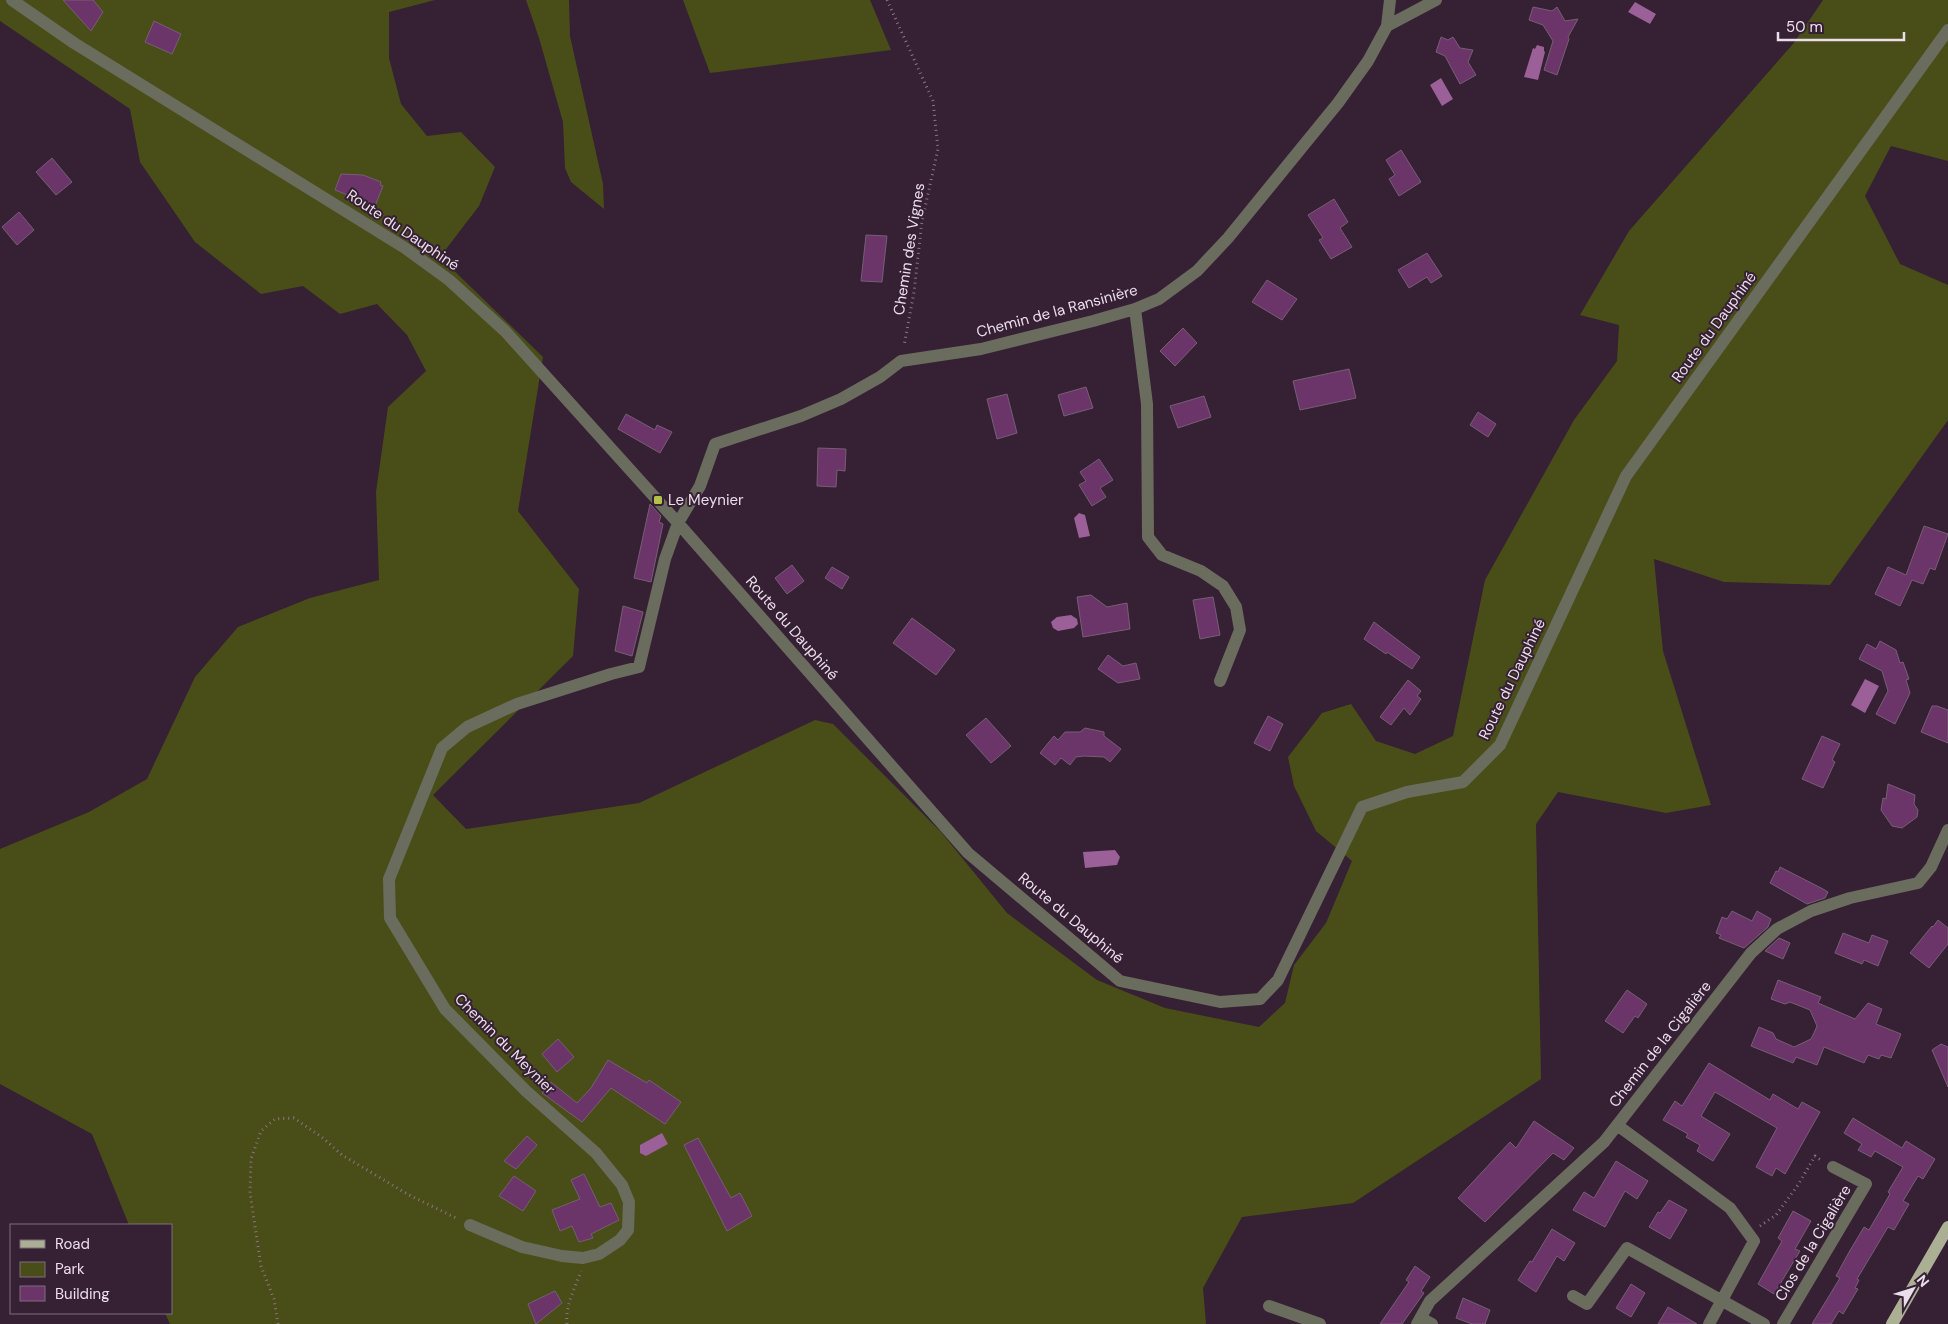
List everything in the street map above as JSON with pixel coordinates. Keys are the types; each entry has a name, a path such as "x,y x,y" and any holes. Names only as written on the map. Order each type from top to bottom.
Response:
{"main road":[{"path":"1892,1324 1948,1227"}],"street":[{"name":"Route du Dauphiné","path":"12,0 74,43 405,248 449,280 505,331 678,523 968,852 1120,981 1220,1002 1260,999 1278,980 1362,807 1407,792 1462,782 1500,745 1626,476 1948,30"},
{"name":"Chemin de la Ransinière","path":"678,523 700,486 715,444 801,416 841,398 880,377 901,361 981,349 1093,321 1135,309 1159,299 1197,271 1228,238 1338,102 1368,61 1387,26 1390,0"},
{"path":"1387,26 1436,0"},
{"path":"1135,309 1147,404 1148,537 1162,555 1201,571 1223,586 1236,607 1240,630 1220,680"},
{"name":"Chemin du Meynier","path":"470,1225 522,1247 562,1256 583,1258 599,1254 620,1240 628,1230 629,1202 622,1186 596,1153 526,1091 445,1009 390,918 389,879 442,748 467,728 517,704 639,667 665,559 678,523"},
{"name":"Chemin de la Cigalière","path":"1423,1322 1430,1301 1604,1142 1751,953 1770,935 1811,911 1850,898 1918,883 1931,867 1948,830"},
{"path":"1617,1124 1730,1208 1754,1241 1709,1324"},
{"name":"Clos de la Cigalière","path":"1783,1324 1866,1184 1833,1167"},
{"path":"1573,1296 1588,1304 1627,1248 1764,1324"},
{"path":"1269,1306 1320,1324"}],"path":[{"name":"Chemin des Vignes","path":"888,0 933,101 938,149 922,222 914,292 901,361"},
{"path":"278,1324 274,1298 261,1266 250,1193 250,1159 261,1131 275,1119 294,1118 351,1160 409,1195 470,1225"},
{"path":"1749,1234 1776,1215 1798,1185 1815,1156 1833,1167"},
{"path":"567,1324 566,1316 573,1290 581,1272 583,1258"}],"green space":[{"path":"0,0 435,0 389,12 389,58 401,104 427,136 461,132 495,167 479,206 440,257 543,357 518,511 579,589 573,656 433,795 466,829 639,803 815,720 833,724 941,832 1007,913 1097,980 1165,1008 1259,1027 1285,1003 1294,965 1326,923 1352,861 1316,831 1294,786 1288,757 1322,713 1351,704 1376,741 1415,754 1453,736 1485,580 1574,420 1617,361 1619,325 1580,315 1629,231 1793,44 1823,0 1948,0 1948,161 1891,146 1865,196 1900,264 1948,285 1948,420 1830,585 1724,582 1654,559 1663,651 1711,805 1666,813 1558,792 1536,824 1541,1079 1353,1203 1242,1217 1203,1288 1206,1324 170,1324 165,1314 172,1314 172,1224 129,1224 92,1134 0,1084 0,849 89,812 147,779 195,677 238,627 310,598 379,580 376,492 388,407 426,371 407,335 377,304 340,314 303,286 261,294 195,242 140,162 130,109 0,21"},
{"path":"526,0 569,0 570,36 603,184 604,209 571,182 565,168 563,122"},
{"path":"683,0 870,0 891,50 710,73"}],"shaded area":[{"path":"1635,2 1656,14 1650,24 1628,12"},
{"path":"1537,45 1544,47 1545,52 1538,80 1524,77 1533,48 1535,49"},
{"path":"1441,78 1453,99 1442,106 1430,85"},
{"path":"1079,513 1085,515 1090,536 1079,538 1074,518"},
{"path":"1071,615 1077,619 1078,624 1074,628 1058,631 1053,628 1051,622 1057,617"},
{"path":"1865,679 1879,686 1865,713 1851,705"},
{"path":"1115,850 1120,857 1117,865 1085,868 1083,852"},
{"path":"662,1133 668,1144 646,1156 640,1153 640,1145"}],"building":[{"path":"63,0 93,0 103,12 91,31"},
{"path":"1533,7 1552,11 1557,7 1565,21 1578,19 1568,37 1569,39 1557,75 1544,70 1553,41 1543,25 1529,20"},
{"path":"154,21 181,34 172,54 145,42"},
{"path":"1441,37 1448,40 1453,37 1460,48 1473,50 1468,62 1476,75 1460,84 1445,56 1436,52"},
{"path":"1401,150 1421,182 1399,196 1389,179 1395,175 1386,160"},
{"path":"52,158 72,182 56,195 36,172"},
{"path":"341,174 363,175 381,182 380,185 383,186 375,206 335,190"},
{"path":"1334,199 1348,222 1340,228 1352,247 1331,259 1319,240 1323,238 1308,215"},
{"path":"19,212 34,230 17,245 2,227"},
{"path":"866,235 887,236 882,282 861,281"},
{"path":"1427,253 1442,276 1431,283 1427,277 1409,288 1398,270"},
{"path":"1267,280 1297,299 1282,320 1252,302"},
{"path":"1183,328 1197,343 1175,366 1160,351"},
{"path":"1349,369 1356,398 1300,410 1293,381"},
{"path":"1086,387 1093,408 1064,416 1058,395"},
{"path":"1007,394 1017,433 997,439 987,399"},
{"path":"1204,396 1211,417 1178,428 1170,406"},
{"path":"1478,412 1496,424 1488,437 1470,425"},
{"path":"626,414 655,430 657,425 672,432 660,453 618,429"},
{"path":"818,448 846,449 845,471 837,470 836,487 817,486"},
{"path":"1099,459 1113,480 1100,488 1106,497 1092,506 1079,485 1086,481 1080,472"},
{"path":"650,504 661,516 659,522 663,524 651,582 634,578"},
{"path":"1924,526 1948,534 1935,570 1930,568 1923,584 1912,580 1900,606 1875,594 1888,567 1906,575"},
{"path":"792,565 804,581 787,594 775,578"},
{"path":"832,567 849,577 842,589 825,578"},
{"path":"1091,595 1107,607 1127,603 1130,629 1083,637 1077,597"},
{"path":"1213,597 1220,635 1200,639 1193,600"},
{"path":"623,606 643,612 632,656 615,651"},
{"path":"912,618 955,650 936,675 893,643"},
{"path":"1374,622 1420,657 1412,669 1364,639"},
{"path":"1880,641 1896,650 1900,663 1903,662 1909,679 1906,680 1910,693 1895,724 1876,714 1888,691 1882,671 1859,659 1867,644 1876,649"},
{"path":"1108,655 1123,666 1136,663 1140,679 1118,683 1098,669"},
{"path":"1408,680 1421,691 1417,696 1421,699 1410,715 1404,708 1391,725 1380,717"},
{"path":"1932,706 1948,710 1948,743 1921,732"},
{"path":"1268,716 1283,724 1270,751 1254,743"},
{"path":"986,718 1011,746 991,763 966,735"},
{"path":"1085,728 1104,732 1104,736 1121,749 1110,762 1104,757 1084,756 1076,757 1070,765 1061,758 1055,765 1040,753 1054,736 1058,740 1065,732 1080,732"},
{"path":"1822,736 1840,744 1832,760 1835,762 1823,788 1802,779"},
{"path":"1888,784 1915,795 1914,804 1918,810 1917,817 1902,828 1892,826 1881,810 1883,798 1886,799"},
{"path":"1780,867 1828,892 1825,898 1807,904 1770,883"},
{"path":"1732,911 1752,921 1757,911 1771,919 1768,927 1744,948 1719,938 1721,935 1716,933 1722,917 1727,919"},
{"path":"1938,920 1948,928 1948,944 1929,968 1910,953"},
{"path":"1843,933 1869,943 1872,935 1888,941 1878,966 1864,960 1862,964 1835,953"},
{"path":"1779,938 1790,943 1783,959 1765,951"},
{"path":"1778,980 1821,997 1818,1003 1855,1019 1868,1003 1882,1009 1876,1024 1901,1034 1891,1058 1881,1055 1879,1059 1868,1055 1864,1063 1824,1047 1817,1065 1796,1057 1793,1063 1751,1046 1759,1027 1773,1033 1776,1039 1794,1047 1811,1039 1817,1026 1810,1010 1790,1002 1785,1004 1771,999"},
{"path":"1627,990 1647,1004 1638,1018 1635,1016 1623,1033 1605,1021"},
{"path":"558,1039 574,1057 557,1072 542,1054"},
{"path":"1941,1044 1948,1047 1948,1087 1932,1050"},
{"path":"608,1060 647,1083 649,1080 681,1102 665,1124 611,1088 582,1122 542,1093 551,1082 577,1103 591,1088"},
{"path":"1709,1063 1770,1100 1773,1094 1798,1109 1802,1102 1820,1112 1785,1174 1776,1168 1772,1176 1756,1167 1777,1128 1715,1092 1701,1116 1730,1134 1713,1161 1697,1151 1700,1145 1686,1137 1688,1134 1663,1120 1675,1101 1682,1106"},
{"path":"1853,1118 1902,1148 1906,1141 1935,1159 1923,1179 1918,1176 1903,1201 1909,1204 1894,1230 1888,1227 1857,1279 1859,1280 1855,1288 1858,1289 1843,1314 1839,1311 1831,1324 1812,1324 1840,1278 1836,1276 1848,1254 1864,1227 1869,1230 1903,1167 1875,1151 1871,1157 1858,1150 1862,1144 1844,1133"},
{"path":"1534,1121 1574,1148 1564,1160 1553,1153 1485,1222 1458,1198 1510,1142 1516,1148"},
{"path":"527,1136 537,1145 516,1169 504,1161"},
{"path":"698,1138 731,1198 740,1193 752,1216 727,1231 684,1145"},
{"path":"1616,1161 1648,1181 1637,1199 1625,1191 1605,1227 1573,1210 1584,1192 1594,1198"},
{"path":"584,1174 600,1207 611,1203 619,1220 591,1234 593,1238 579,1242 572,1226 560,1231 552,1210 580,1199 571,1180"},
{"path":"514,1176 536,1191 523,1211 499,1196"},
{"path":"1669,1200 1687,1210 1670,1239 1649,1227 1658,1212 1660,1213"},
{"path":"1793,1211 1811,1221 1795,1249 1800,1251 1774,1294 1758,1284 1782,1241 1778,1238"},
{"path":"1552,1229 1575,1243 1564,1261 1557,1256 1536,1292 1518,1280 1530,1261 1532,1262"},
{"path":"1415,1266 1430,1277 1421,1291 1424,1293 1402,1324 1380,1324 1409,1282 1406,1280"},
{"path":"1631,1284 1645,1293 1631,1317 1616,1308"},
{"path":"555,1291 562,1303 536,1324 528,1304"},
{"path":"1463,1298 1490,1310 1485,1324 1472,1324 1456,1318"},
{"path":"1668,1307 1697,1324 1658,1324"}],"place":[{"name":"Le Meynier","path":"658,500"}]}
